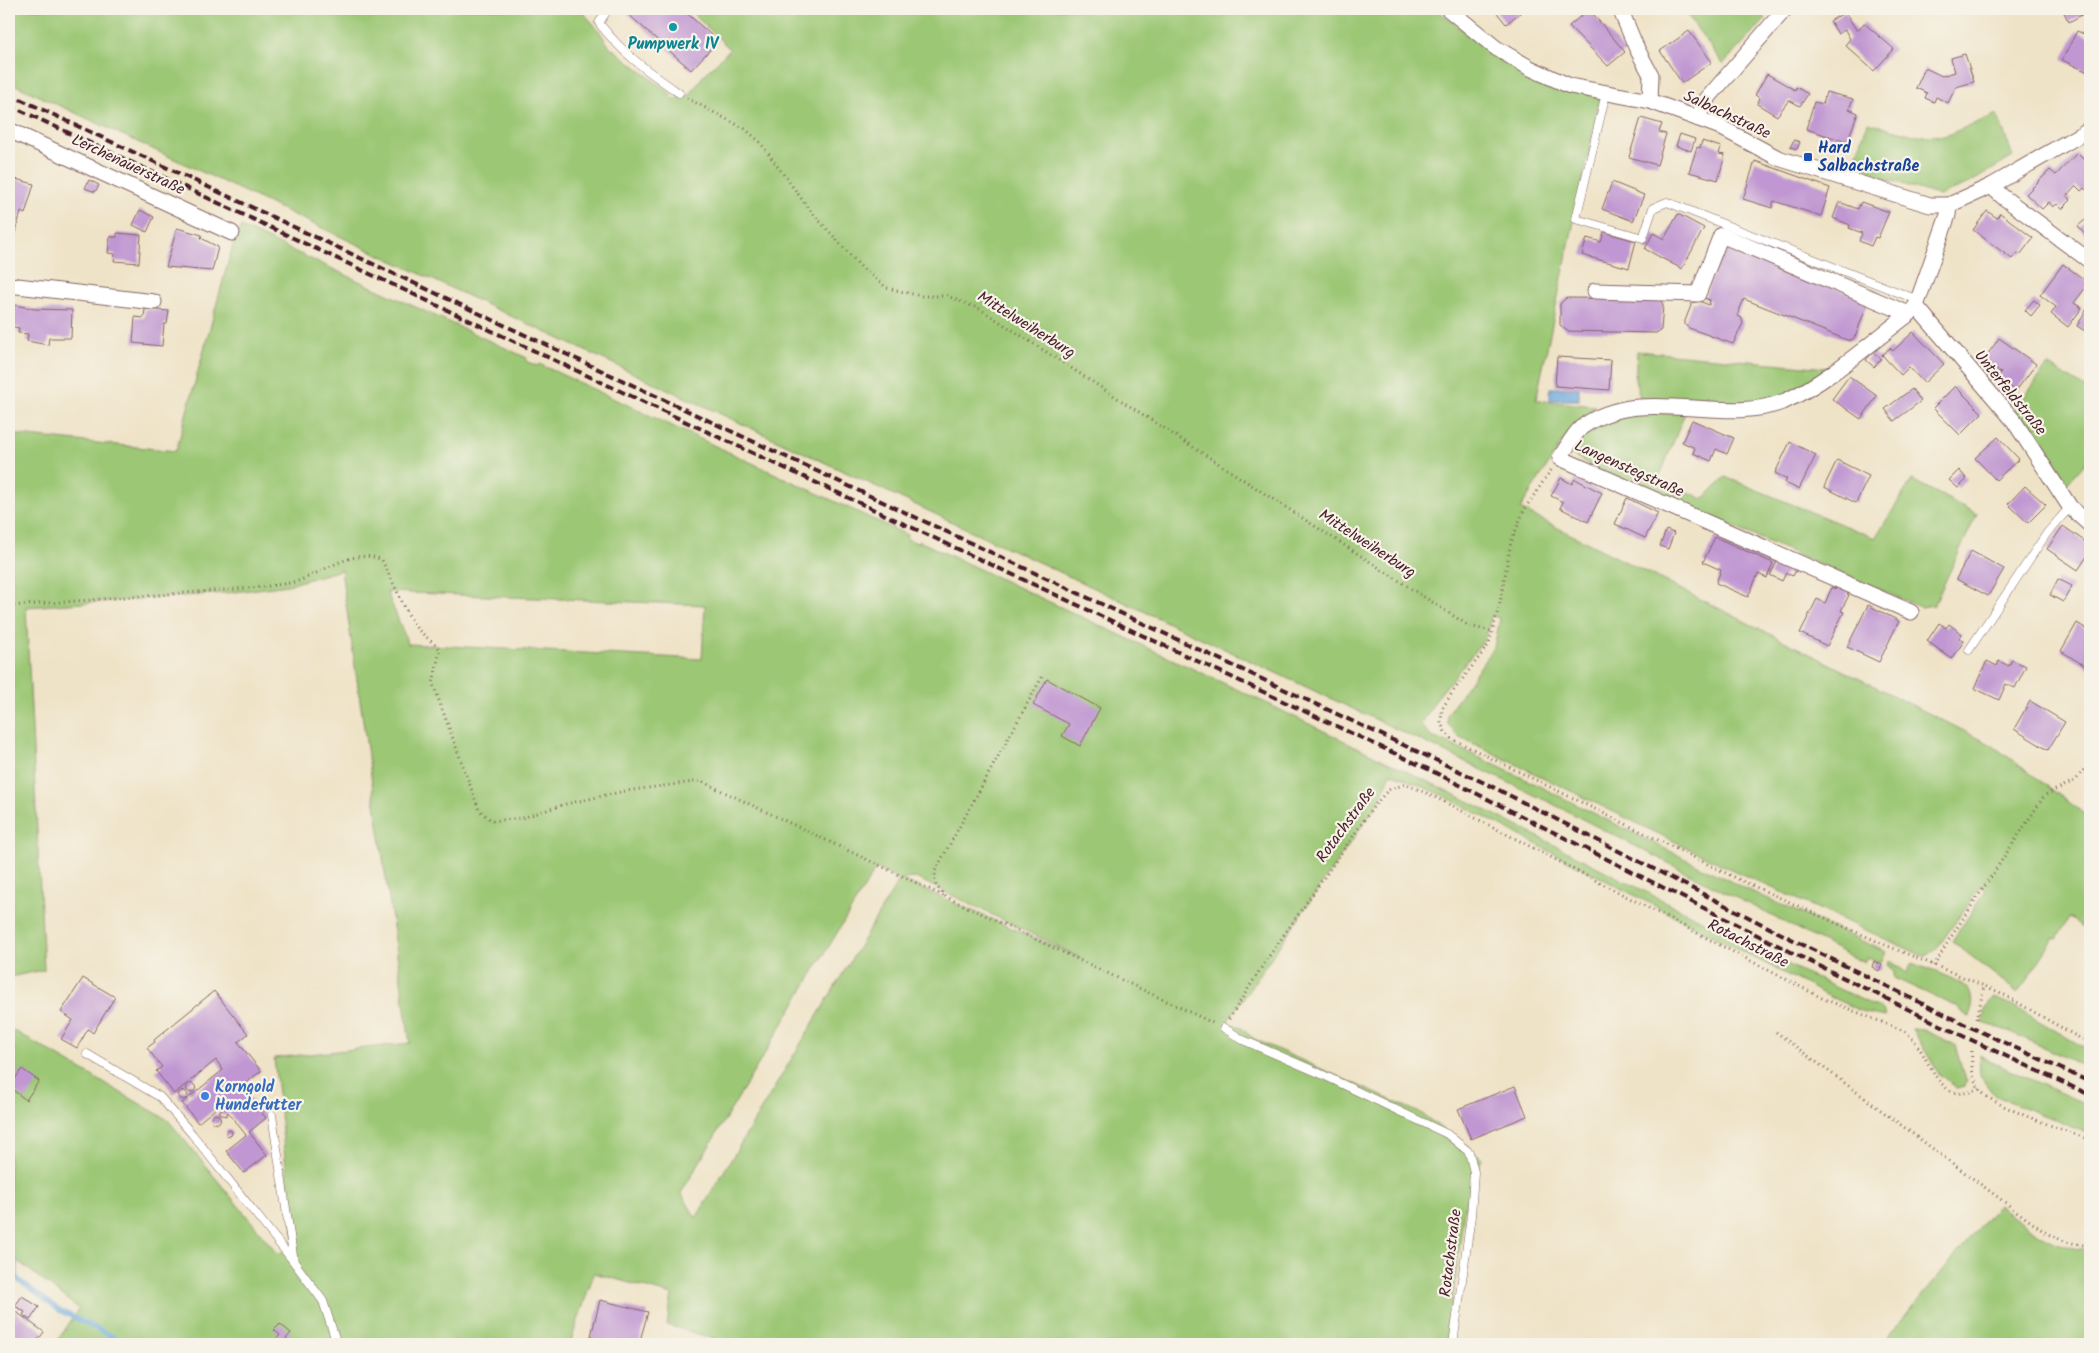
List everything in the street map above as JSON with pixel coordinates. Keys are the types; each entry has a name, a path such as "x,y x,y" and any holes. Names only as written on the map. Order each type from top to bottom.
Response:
{"street":[{"name":"Salbachstraße","path":"1448,9 1496,48 1530,68 1570,86 1650,101 1697,118 1778,158 1930,205 1949,205"},
{"path":"1620,9 1650,75 1650,101"},
{"path":"1697,118 1708,99 1785,9"},
{"path":"1595,291 1698,294 1721,235 1915,307 1948,215 1949,205 1991,186 2090,129"},
{"name":"Lerchenauerstraße","path":"9,130 232,233"},
{"path":"1991,186 2003,197 2090,261"},
{"path":"9,285 154,302"},
{"name":"Langenstegstraße","path":"1911,612 1560,458 1581,428 1610,412 1645,407 1682,406 1730,409 1759,408 1785,401 1822,380 1915,307"},
{"name":"Unterfeldstraße","path":"1915,307 2014,421 2070,506 2090,525"}],"lane":[{"path":"608,9 599,24 616,45 632,60 679,93"},
{"path":"1606,93 1576,219 1643,238 1653,208 1667,202 1915,307"},
{"path":"1969,650 2046,533 2070,506"},
{"name":"Rotachstraße","path":"1224,1028 1243,1040 1317,1072 1447,1134 1469,1152 1474,1172 1453,1344"},
{"path":"87,1054 160,1097 192,1134 323,1301 337,1344"},
{"path":"272,1115 294,1262"}],"path":[{"name":"Mittelweiherburg","path":"679,93 744,129 759,141 809,209 861,267 887,288 920,296 947,296 980,309 1469,626 1491,631"},
{"path":"1560,458 1524,510 1511,542 1500,603 1489,644 1452,693 1442,710 1441,723 1445,732 1452,739 1740,880 2013,999 2090,1044"},
{"path":"9,606 263,587 297,581 353,558 372,555 382,560 417,629 440,649 433,684 479,810 492,821 522,818 566,804 625,791 701,781 1224,1028"},
{"path":"946,897 936,886 935,871 1042,677"},
{"path":"1934,966 1949,940 2045,795 2076,780 2090,762"},
{"name":"Rotachstraße","path":"1224,1028 1265,962 1374,806 1388,790 1406,784 1433,796 1824,999 1904,1032 1914,1039 1930,1070 1947,1088 1962,1093 1972,1092 1979,1088"},
{"path":"1977,1020 1984,986"},
{"path":"1776,1032 2046,1233 2066,1242 2090,1246"},
{"path":"1972,1051 1972,1069 1979,1088 1986,1096 2001,1105 2090,1140"}],"green space":[{"path":"9,9 580,9 598,29 609,46 671,94 672,100 690,95 702,77 730,49 688,9 1436,9 1498,57 1600,99 1536,400 1595,406 1564,439 1520,509 1992,745 2090,818 2090,931 2069,918 2057,939 2054,938 2018,993 1952,941 1986,890 1981,886 1940,944 1934,951 1923,956 1737,872 1456,735 1448,724 1447,715 1494,647 1500,619 1492,615 1484,640 1436,699 1421,725 1432,737 1525,779 1740,886 1886,952 1881,962 1867,958 1864,963 1551,803 1424,742 9,82"},
{"path":"1683,9 1757,9 1766,19 1723,64"},
{"path":"1997,114 2013,157 1973,181 1940,196 1852,168 1868,122 1914,135 1945,136"},
{"path":"241,227 527,358 526,361 537,366 539,364 907,535 906,538 917,543 919,541 1266,703 1474,804 1801,971 1883,1010 1885,1017 1865,1013 1822,993 1442,795 1391,773 1379,801 1227,1022 1240,1027 1254,1039 1422,1114 1482,1158 1464,1211 1447,1344 733,1344 667,1325 672,1295 594,1273 570,1344 546,1340 544,1344 55,1344 79,1309 9,1254 9,1032 11,1029 168,1120 277,1253 295,1249 274,1058 410,1043 341,570 288,585 227,593 26,607 44,970 9,977 9,434 176,451 234,241 236,241","holes":["387,592 705,605 702,659 408,644","876,868 899,880 696,1218 681,1193","916,878 1080,958 900,879"]},
{"path":"1637,351 1827,368 1811,381 1772,401 1724,403 1663,401 1640,398 1635,380"},
{"path":"2048,365 2090,391 2090,458 2064,487 2014,411"},
{"path":"1639,413 1685,413 1659,478 1703,499 1725,477 1875,538 1912,480 1977,514 1934,605 1920,607 1593,467 1573,455 1576,445 1589,430 1618,417"},
{"path":"1889,960 1907,973 1912,963 1953,979 1967,988 1971,996 1972,1005 1970,1017 1959,1008 1894,978 1894,971 1887,965"},
{"path":"1994,998 2010,1004 2090,1051 2090,1069 2011,1032 1983,1023 1986,1009"},
{"path":"1912,1029 1924,1030 1955,1045 1965,1080 1967,1080 1965,1086 1957,1088 1939,1074"},
{"path":"1979,1054 1987,1060 2090,1106 2090,1134 1994,1095 1980,1076"},
{"path":"1998,1205 2052,1241 2064,1246 2090,1249 2090,1344 1881,1344"}],"water":[{"path":"1550,388 1579,388 1579,400 1550,400"}],"building":[{"name":"Pumpwerk IV","path":"632,9 682,9 718,41 691,70 628,14"},
{"path":"1494,9 1525,9 1506,24"},
{"path":"1589,9 1625,52 1608,66 1569,26"},
{"path":"2062,9 2082,9 2085,13 2069,22"},
{"path":"1845,12 1857,31 1864,23 1894,49 1874,71 1845,45 1850,39 1845,30 1838,34 1830,21"},
{"path":"1689,31 1712,62 1682,83 1660,51"},
{"path":"2077,31 2090,37 2090,73 2062,60"},
{"path":"1965,54 1974,82 1956,87 1948,103 1936,97 1934,102 1925,98 1927,93 1916,88 1925,68 1942,76 1955,72 1951,58"},
{"path":"1767,74 1795,90 1796,87 1808,94 1800,106 1789,100 1777,116 1757,104 1760,98 1755,95"},
{"path":"1826,92 1853,99 1849,109 1858,113 1847,142 1806,129 1814,102 1823,104"},
{"path":"1641,118 1662,124 1659,132 1666,134 1657,165 1629,157"},
{"path":"1680,134 1695,139 1691,151 1676,146"},
{"path":"1794,140 1800,142 1797,149 1790,147"},
{"path":"1702,141 1721,147 1719,154 1725,155 1718,180 1689,172 1697,147 1700,148"},
{"path":"2090,151 2089,192 2084,188 2081,191 2076,186 2067,196 2071,200 2062,209 2057,204 2053,207 2049,202 2042,209 2026,194 2050,170 2056,175 2077,153 2083,159"},
{"path":"1755,161 1830,188 1821,216 1774,201 1772,208 1743,199"},
{"path":"12,178 34,184 25,214 21,212 11,247 9,246 9,189"},
{"path":"89,180 99,185 95,192 85,188"},
{"path":"1612,182 1644,195 1633,221 1602,209"},
{"path":"1839,202 1858,209 1861,202 1889,212 1878,238 1875,237 1871,246 1859,241 1862,233 1849,228 1850,225 1833,218"},
{"path":"140,210 154,217 147,232 133,225"},
{"path":"1987,211 1997,218 2000,213 2033,238 2020,255 2017,253 2012,259 1973,230"},
{"path":"1678,214 1704,228 1682,269 1645,249 1653,233 1664,239"},
{"path":"2090,216 2090,241 2078,226"},
{"path":"177,228 202,235 201,238 218,247 212,271 166,267"},
{"path":"1604,232 1636,241 1629,268 1582,255 1587,238 1601,242"},
{"path":"117,233 141,235 139,263 114,261 115,254 108,253 110,237 117,237"},
{"path":"1727,245 1868,301 1856,335 1852,340 1847,340 1744,299 1737,316 1741,317 1743,323 1733,344 1689,328 1685,325 1685,321 1692,303 1699,301 1709,305 1710,300 1704,298 1724,247"},
{"path":"2063,264 2089,283 2074,303 2082,308 2068,327 2051,314 2056,307 2040,295"},
{"path":"9,289 12,290 11,302 9,302"},
{"path":"1566,298 1656,299 1661,301 1663,305 1661,330 1656,333 1567,331 1560,325 1560,304"},
{"path":"2034,300 2040,305 2031,316 2025,310"},
{"path":"10,304 35,309 72,310 71,338 49,338 48,345 27,341 28,334 18,333 19,328 9,326"},
{"path":"2090,304 2090,334 2077,326"},
{"path":"145,309 169,311 167,324 164,324 162,346 133,343 135,317 144,318"},
{"path":"1913,332 1944,364 1924,383 1909,367 1901,375 1882,355 1890,348 1893,351"},
{"path":"1999,338 2036,364 2016,391 1997,378 2001,373 1983,361"},
{"path":"1873,352 1881,359 1874,367 1866,360"},
{"path":"1557,357 1611,360 1609,390 1555,386"},
{"path":"1849,376 1877,396 1861,419 1832,399"},
{"path":"1955,386 1982,413 1960,435 1933,408"},
{"path":"1912,389 1921,401 1894,421 1885,409"},
{"path":"1692,420 1734,438 1727,454 1716,449 1711,461 1693,453 1695,448 1682,442"},
{"path":"1998,437 2019,459 1996,480 1975,458"},
{"path":"1790,442 1816,455 1799,489 1785,483 1787,479 1775,473"},
{"path":"1837,460 1869,476 1856,503 1824,487"},
{"path":"1959,470 1967,479 1958,488 1949,480"},
{"path":"1561,478 1572,484 1575,479 1602,493 1588,522 1560,508 1563,502 1551,496"},
{"path":"2025,486 2046,505 2028,523 2008,504"},
{"path":"1627,498 1658,513 1645,538 1615,524"},
{"path":"2063,526 2090,545 2090,552 2078,570 2047,549"},
{"path":"1666,530 1674,533 1668,549 1660,546"},
{"path":"1715,537 1773,563 1767,578 1758,574 1748,597 1716,583 1721,570 1703,562"},
{"path":"1971,551 2004,569 1988,596 1956,579"},
{"path":"1779,558 1797,568 1793,576 1786,573 1782,581 1770,575"},
{"path":"2058,579 2072,586 2063,602 2050,595"},
{"path":"1838,584 1849,590 1847,594 1849,595 1841,611 1844,612 1827,646 1800,633 1817,599 1825,603 1832,587 1835,589"},
{"path":"1868,605 1899,621 1879,662 1847,647"},
{"path":"1939,623 1946,628 1949,624 1962,634 1959,638 1964,641 1952,659 1927,641"},
{"path":"2077,623 2090,631 2090,669 2061,651"},
{"path":"2012,660 2026,666 2015,688 2006,684 1999,700 1974,688 1987,661 1997,666 1999,661 2009,666"},
{"path":"1047,679 1100,708 1080,746 1062,736 1069,724 1033,705"},
{"path":"2030,701 2065,722 2048,750 2014,729"},
{"path":"1874,961 1882,965 1879,971 1872,967"},
{"path":"83,978 115,997 93,1033 88,1029 77,1048 61,1039 73,1020 61,1012"},
{"path":"214,991 248,1034 238,1042 261,1071 241,1087 266,1118 249,1132 267,1155 244,1173 226,1151 246,1135 228,1112 226,1116 220,1114 220,1110 224,1108 221,1104 198,1123 182,1103 223,1070 216,1060 174,1094 156,1071 162,1067 147,1048 155,1042 154,1040"},
{"path":"22,1069 39,1081 26,1100 9,1087"},
{"path":"191,1084 195,1088 191,1092 187,1088"},
{"path":"1515,1086 1527,1116 1471,1139 1458,1109"},
{"path":"183,1091 187,1095 183,1099 179,1095"},
{"path":"216,1115 220,1119 216,1123 212,1119"},
{"path":"229,1130 232,1133 229,1136 226,1133"},
{"path":"22,1296 39,1307 30,1320 23,1315 25,1312 15,1306"},
{"path":"600,1300 648,1312 639,1344 589,1344"},
{"path":"12,1309 44,1332 35,1344 9,1344 9,1311"},
{"path":"280,1324 291,1333 286,1339 293,1344 272,1344 280,1335 274,1330"}],"waterway":[{"path":"9,1254 15,1259 17,1279 59,1310 127,1344"}],"railway":[{"path":"9,94 1489,785 1811,949 1966,1025 2090,1082"},
{"path":"9,105 1428,769 1805,959 2090,1095"}],"place":[{"name":"Pumpwerk IV","path":"673,27"},
{"name":"Hard Salbachstraße","path":"1808,157"},
{"name":"Korngold Hundefutter","path":"205,1096"}]}
